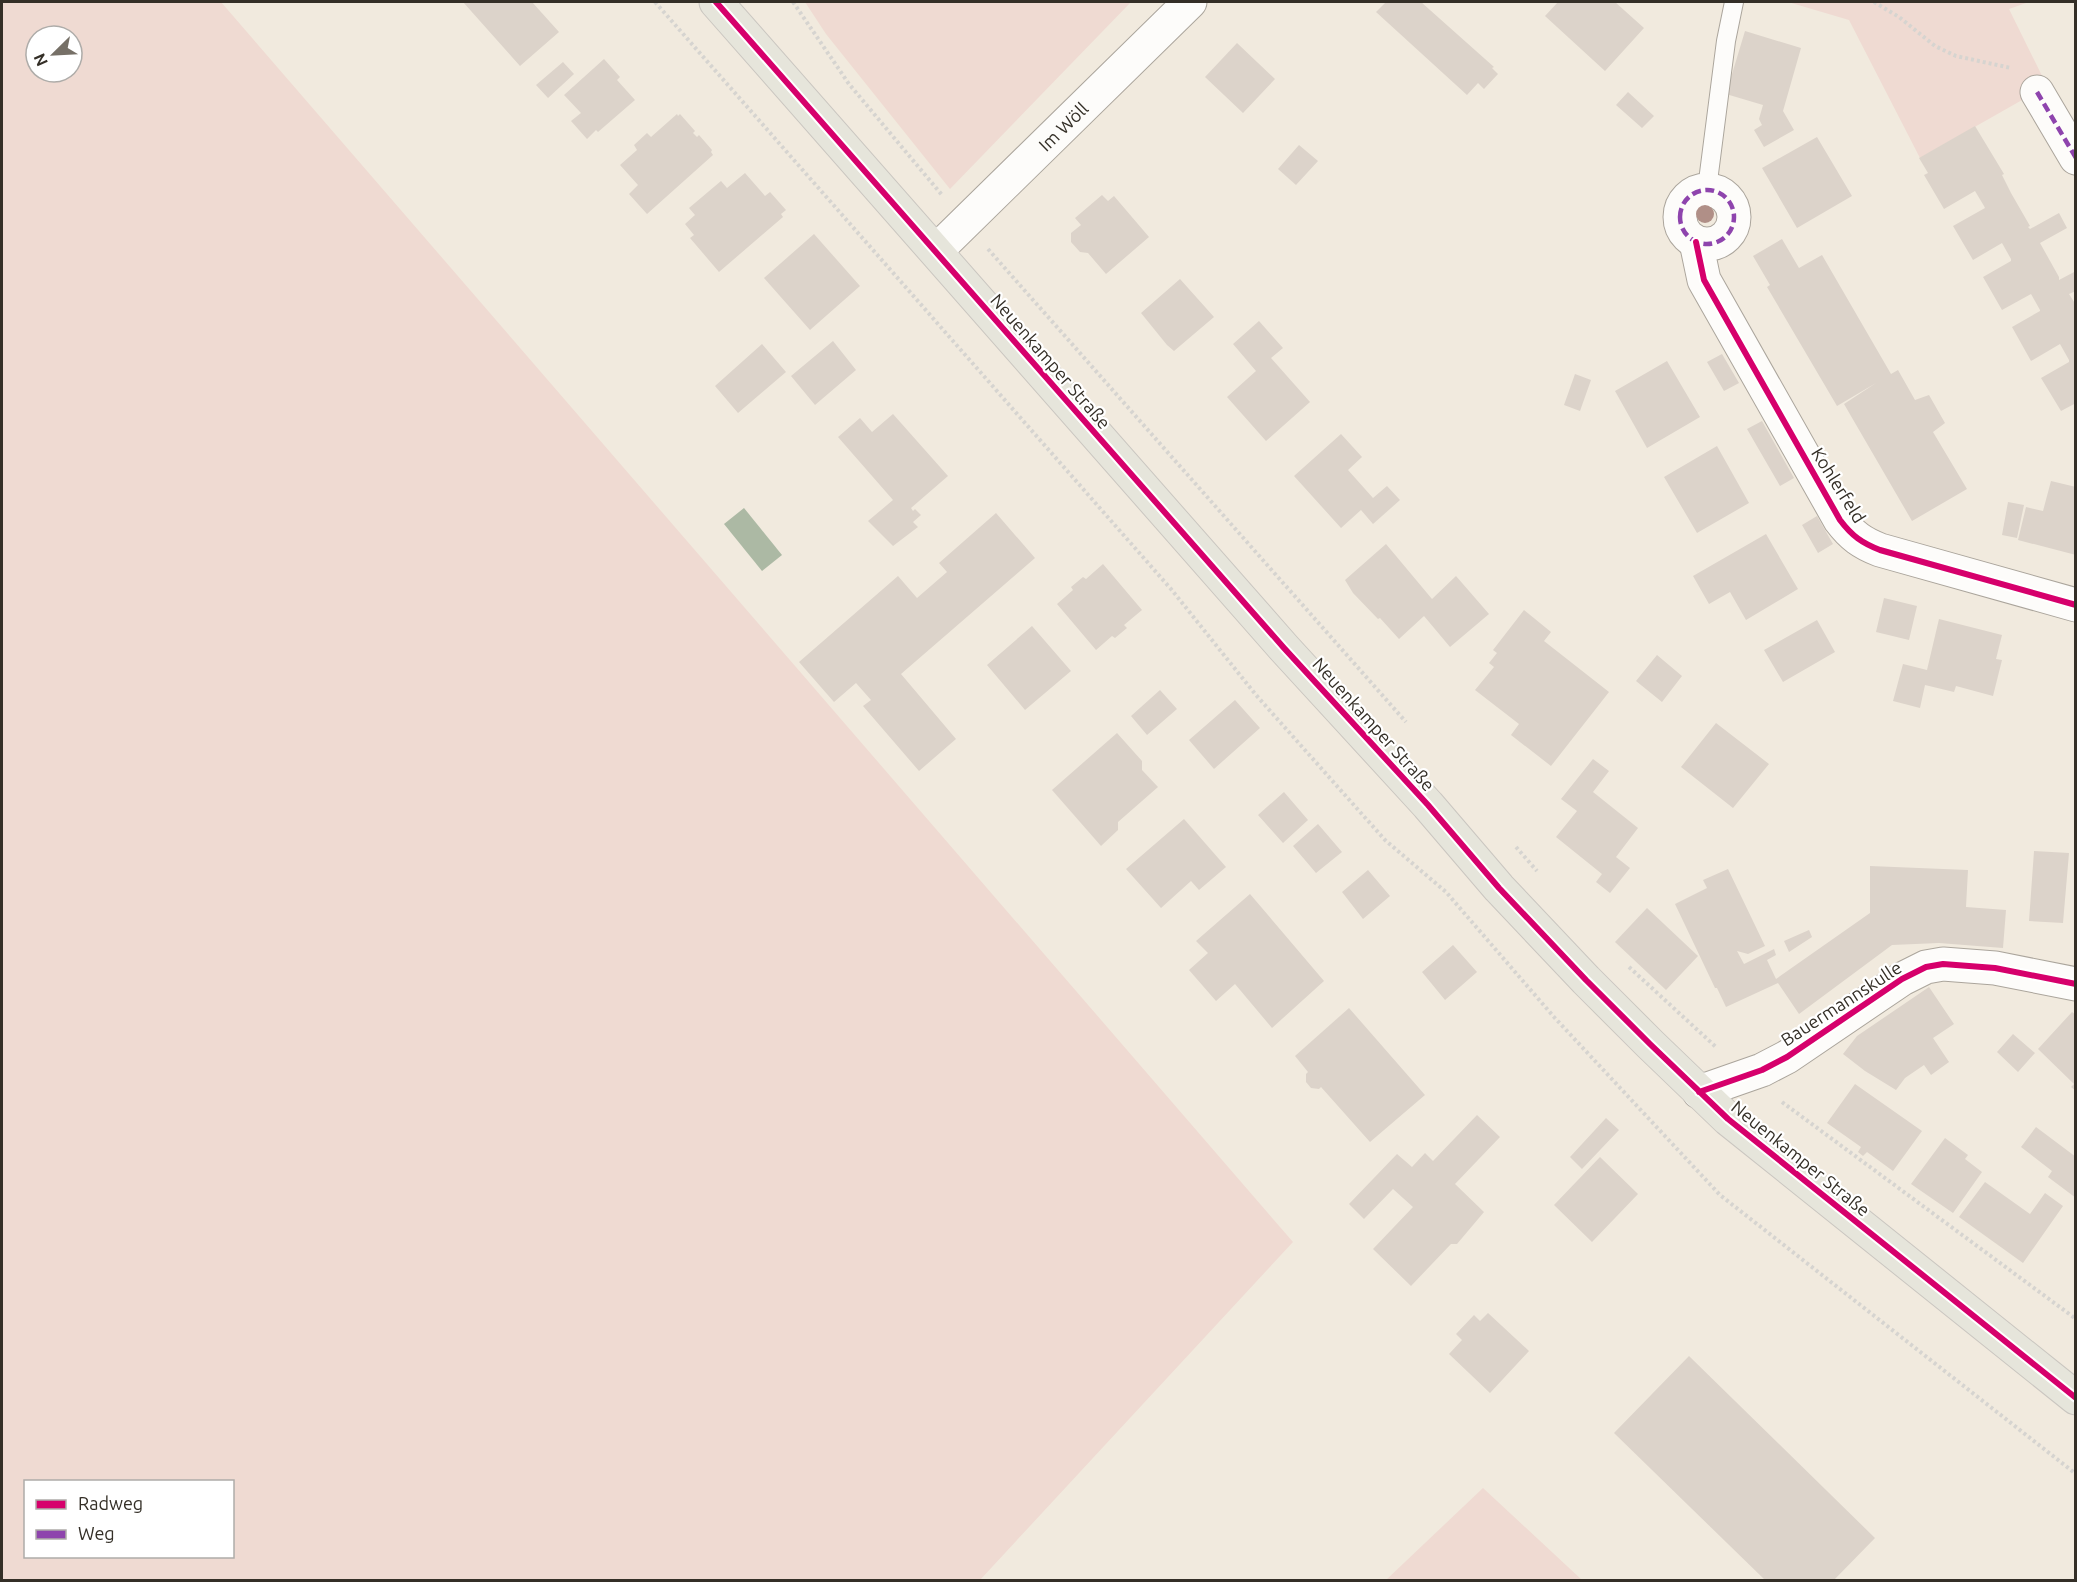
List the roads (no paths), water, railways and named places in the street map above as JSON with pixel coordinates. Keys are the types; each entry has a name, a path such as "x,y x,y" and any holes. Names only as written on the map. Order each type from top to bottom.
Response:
{"main road":[{"name":"Neuenkamper Straße","path":"716,2 1165,513 1428,805 1499,888 1586,980 1699,1092 1769,1153 2076,1398"}],"street":[{"name":"Im Wöll","path":"936,251 1190,2"},
{"path":"2037,92 2076,158"},
{"name":"Kohlerfeld","path":"1707,189 1717,191 1730,202 1735,219 1733,227 1721,240 1713,243 1696,242 1704,280 1840,520 1850,533 1863,543 1880,550 2076,606"},
{"name":"Bauermannskulle","path":"1699,1092 1762,1070 1787,1057 1902,979 1926,967 1943,964 1995,968 2076,984"}],"lane":[{"name":"Kohlerfeld","path":"1707,189 1726,41 1734,2"}]}
